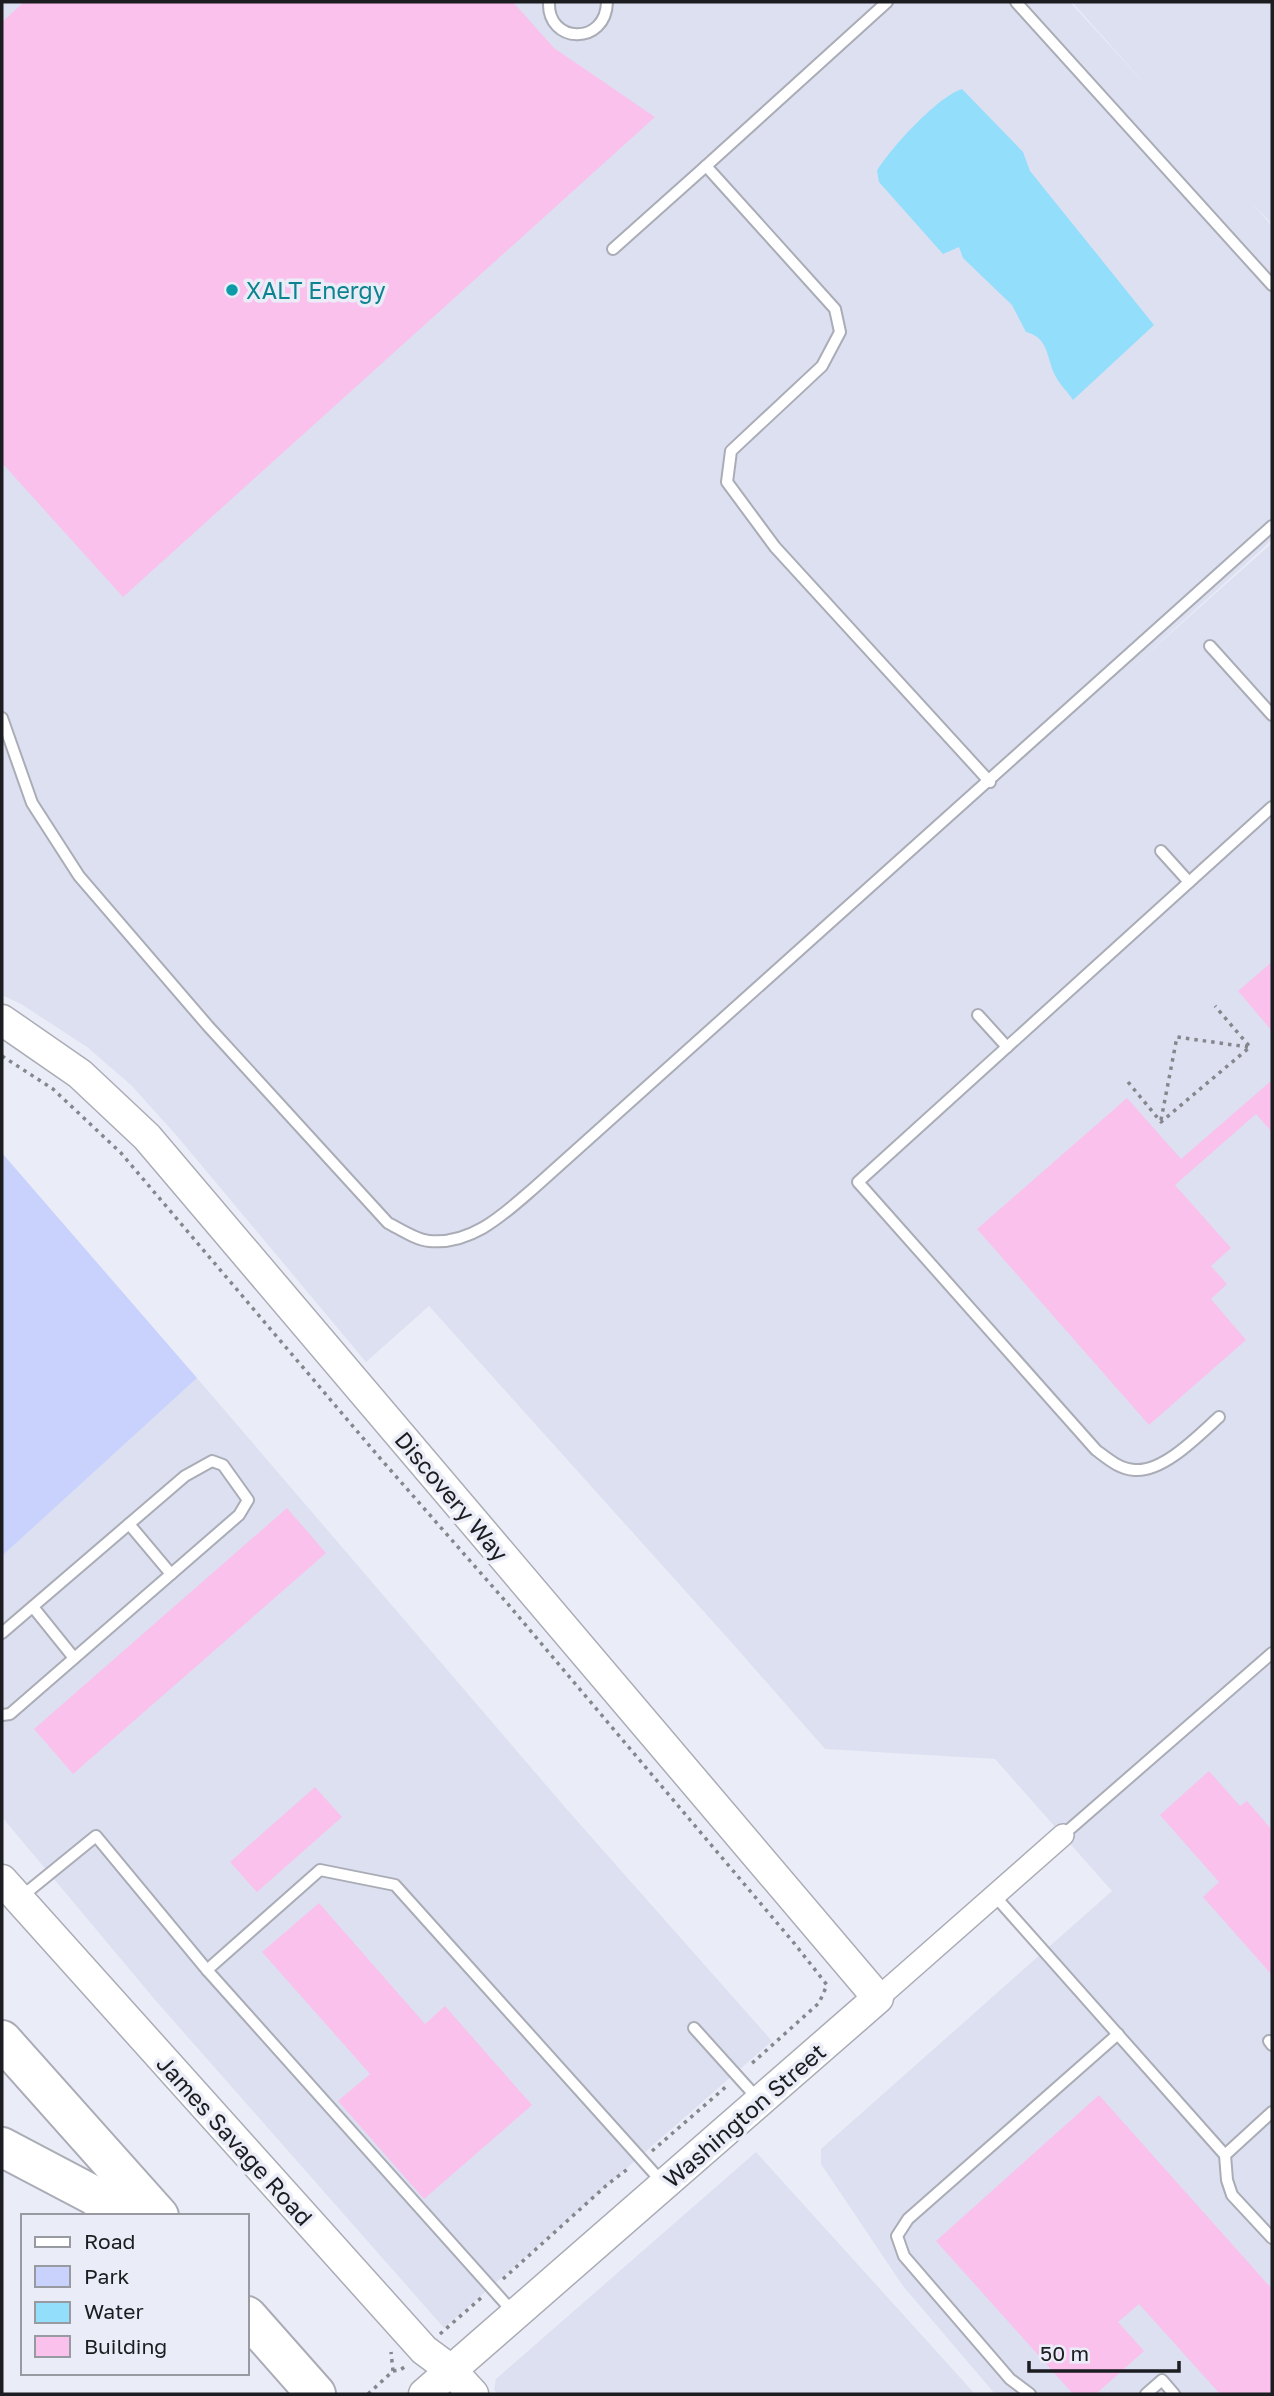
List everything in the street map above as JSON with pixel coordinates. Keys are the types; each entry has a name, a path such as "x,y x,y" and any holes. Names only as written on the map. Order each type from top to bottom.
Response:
{"highway":[{"path":"2,2040 157,2214"},
{"path":"2,2147 93,2195 120,2214"},
{"path":"248,2317 316,2394"}],"street":[{"name":"Discovery Way","path":"2,1020 80,1074 147,1137 878,1998"},
{"name":"Washington Street","path":"424,2394 1063,1835"},
{"name":"James Savage Road","path":"10,1889 424,2350 451,2370 473,2394"}],"lane":[{"path":"549,2 550,15 555,23 570,34 580,35 589,33 603,21 607,2"},
{"path":"613,249 887,2"},
{"path":"1016,2 1272,285"},
{"path":"706,166 835,309 840,332 822,366 731,451 727,482 775,547 990,782"},
{"path":"2,718 32,803 79,876 208,1026 388,1223 427,1241 464,1239 498,1219 990,782 1272,526"},
{"path":"1210,646 1272,715"},
{"path":"1219,1417 1174,1456 1137,1470 1116,1465 1096,1450 858,1182 1272,807"},
{"path":"1161,851 1189,882"},
{"path":"978,1015 1007,1047"},
{"path":"2,1633 185,1476 212,1461 223,1465 248,1500 239,1515 10,1714 2,1716"},
{"path":"129,1524 171,1574"},
{"path":"33,1607 74,1658"},
{"path":"1063,1835 1272,1653"},
{"path":"10,1889 96,1836 207,1970 515,2315"},
{"path":"207,1970 320,1870 396,1885 664,2184"},
{"path":"994,1895 1225,2155 1227,2180 1232,2195 1272,2238"},
{"path":"694,2028 760,2101"},
{"path":"1030,2394 1010,2379 904,2256 897,2236 908,2219 1118,2034"},
{"path":"1225,2155 1272,2112"},
{"path":"1146,2394 1162,2380 1174,2394"}],"path":[{"path":"1215,1006 1250,1047"},
{"path":"1161,1122 1177,1037 1250,1047"},
{"path":"1161,1122 1250,1047"},
{"path":"2,1056 53,1089 121,1153 507,1603 777,1922 827,1985 819,2003 665,2141 608,2184 424,2350 400,2370 393,2371"},
{"path":"1128,1082 1161,1122"}],"shaded area":[{"path":"2,2 1070,2 1154,94 1072,2 1272,2 1272,224 1251,202 1272,226 1272,540 1127,672 1272,543 1272,2394 995,2394 903,2286 821,2164 821,2149 1112,1891 995,1759 825,1749 429,1306 366,1362 131,1085 87,1047 21,1004 2,995"},
{"path":"197,1378 570,1813 772,2041 444,2328 156,2001 2,1817 2,1556"},
{"path":"756,2152 975,2394 498,2394 494,2390 496,2379"}],"green space":[{"path":"2,1153 197,1378 2,1556"}],"water":[{"path":"962,89 1023,152 1030,171 1154,325 1073,400 1056,377 1043,344 1034,335 1026,332 1012,305 963,258 959,247 943,254 879,182 877,171 903,137 940,102"}],"building":[{"name":"XALT Energy","path":"24,2 513,2 554,48 655,117 123,597 2,463 2,22"},
{"path":"1272,962 1272,1031 1238,991"},
{"path":"1272,1080 1272,1132 1256,1114 1175,1185 1231,1248 1211,1266 1227,1284 1211,1299 1246,1340 1149,1425 977,1229 1127,1098 1181,1159"},
{"path":"287,1508 326,1553 73,1774 34,1729"},
{"path":"1209,1771 1240,1806 1247,1801 1272,1830 1272,1975 1203,1897 1219,1882 1160,1815"},
{"path":"315,1787 342,1817 257,1892 230,1862"},
{"path":"319,1903 425,2024 445,2006 532,2105 424,2199 338,2101 370,2074 262,1952"},
{"path":"1099,2095 1272,2289 1272,2394 1220,2394 1139,2304 1118,2322 1144,2351 1096,2394 1073,2394 936,2241"}],"place":[{"name":"XALT Energy","path":"232,290"}]}
